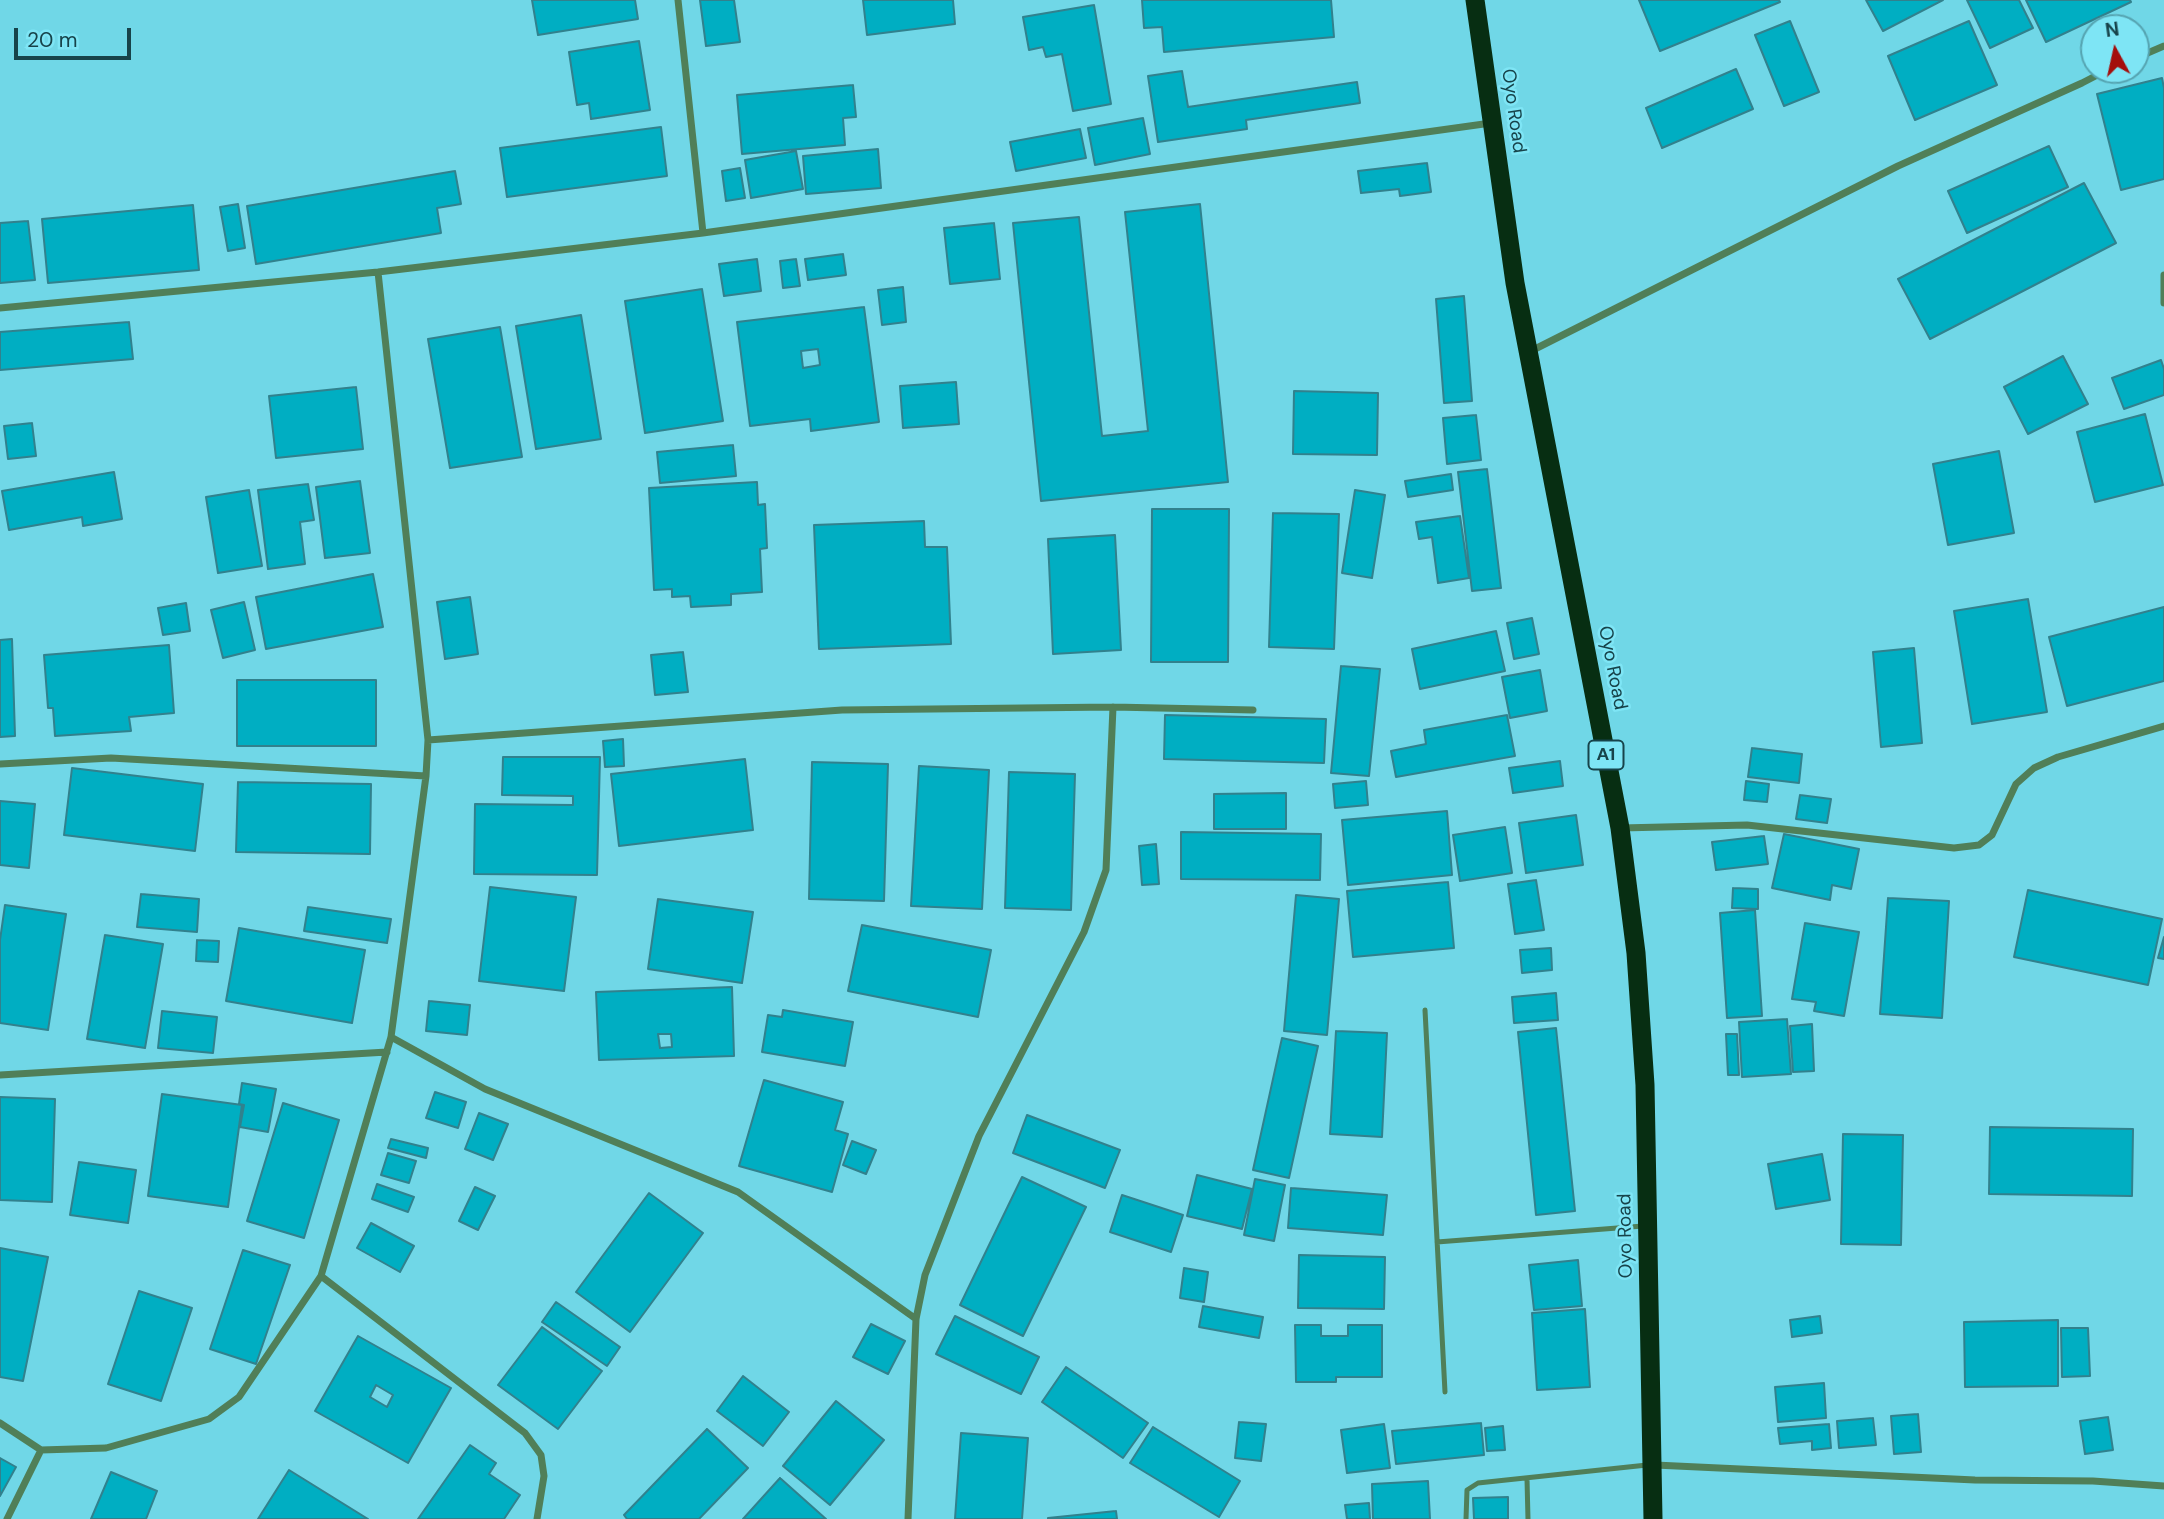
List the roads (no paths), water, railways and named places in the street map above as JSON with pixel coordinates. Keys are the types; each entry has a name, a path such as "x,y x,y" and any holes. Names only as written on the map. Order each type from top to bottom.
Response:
{"highway":[{"name":"Oyo Road","path":"1475,0 1515,283 1620,828 1636,953 1646,1085 1653,1519"}],"street":[{"path":"678,0 703,233"},
{"path":"1528,352 1898,166 2080,84"},
{"path":"0,307 378,272 703,233 1491,123"},
{"path":"0,1423 41,1450 106,1448 209,1419 239,1397 321,1276 391,1037 426,776 428,740 378,272"},
{"path":"2164,275 2164,303"},
{"path":"428,740 842,710 1113,707 1253,710"},
{"path":"908,1519 916,1319 925,1275 979,1136 1084,932 1106,870 1113,707"},
{"path":"1620,828 1747,825 1954,849 1979,845 1992,835 2016,784 2034,768 2058,757 2164,726"},
{"path":"0,764 111,758 426,776"},
{"path":"391,1037 485,1089 738,1192 916,1319"},
{"path":"0,1075 387,1052"},
{"path":"321,1276 525,1433 541,1455 544,1476 537,1519"},
{"path":"7,1519 41,1450"},
{"path":"1651,1464 1975,1480 2093,1481 2164,1486"}],"lane":[{"path":"1425,1010 1445,1392"},
{"path":"1437,1242 1650,1226"},
{"path":"1466,1519 1466,1496 1471,1486 1651,1464"},
{"path":"1527,1479 1528,1519"}]}
